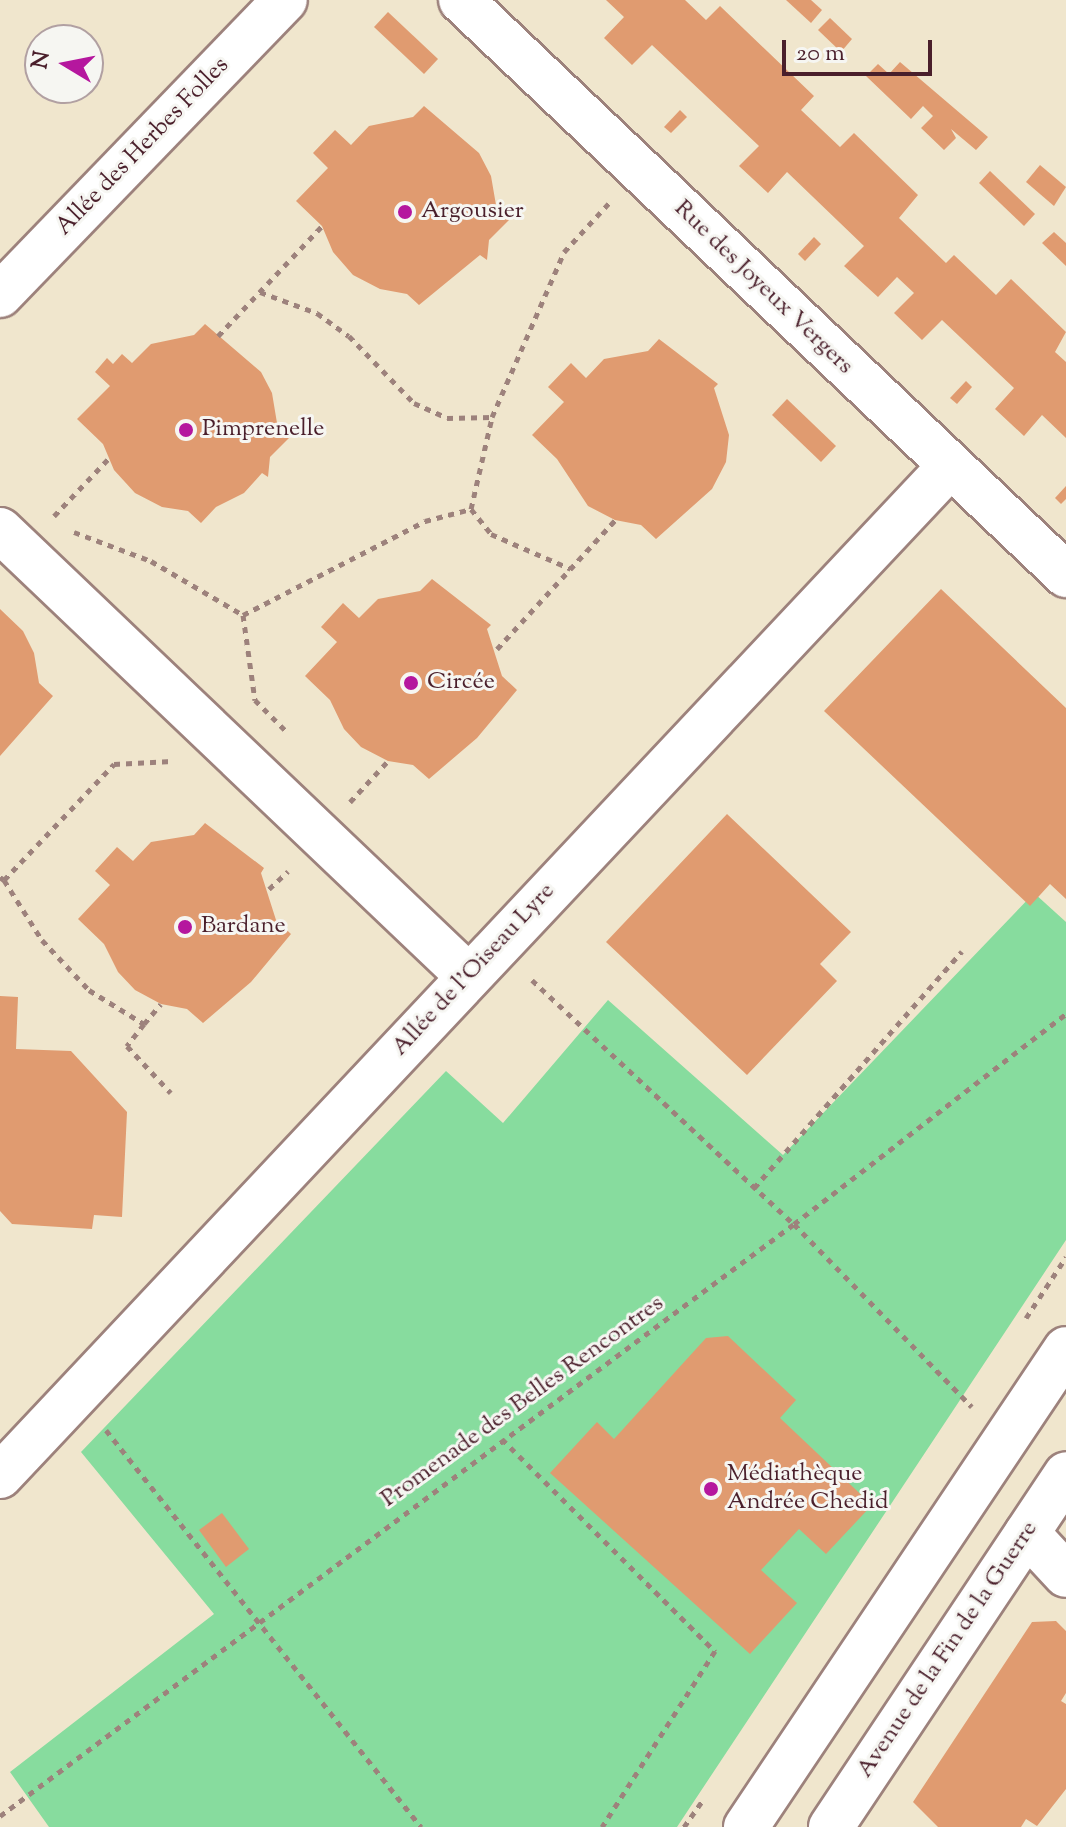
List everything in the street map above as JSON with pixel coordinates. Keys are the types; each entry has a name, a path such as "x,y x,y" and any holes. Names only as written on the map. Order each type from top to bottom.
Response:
{"street":[{"name":"Allée des Herbes Folles","path":"0,295 285,0"},
{"name":"Rue des Joyeux Vergers","path":"461,0 1066,575"},
{"name":"Allée de l'Oiseau Lyre","path":"0,1476 950,466"},
{"path":"0,530 482,961"},
{"path":"746,1827 1066,1349"},
{"name":"Avenue de la Fin de la Guerre","path":"831,1827 1066,1474"},
{"path":"1027,1533 1066,1575"}],"path":[{"path":"471,509 492,417 564,252 639,170"},
{"path":"218,336 322,226"},
{"path":"260,292 317,313 349,336 414,403 447,418 492,417"},
{"path":"471,509 491,534 571,569"},
{"path":"243,615 425,521 471,509"},
{"path":"497,649 615,520"},
{"path":"48,522 151,561 243,615"},
{"path":"243,615 255,700 299,744"},
{"path":"144,1024 89,990 42,940 2,879 114,764 175,761"},
{"path":"342,788 361,809"},
{"path":"269,889 288,871"},
{"path":"754,1188 962,951"},
{"path":"482,961 794,1224 1005,1440"},
{"path":"161,1004 127,1046 171,1093"},
{"name":"Promenade des Belles Rencontres","path":"0,1816 794,1224 1066,1014"},
{"path":"76,1392 421,1827"},
{"path":"502,1439 715,1651 602,1827"}],"green space":[{"path":"1034,893 1066,922 1066,1240 677,1827 49,1827 10,1772 214,1614 81,1452 446,1071 503,1123 608,1000 783,1155"}],"building":[{"path":"606,0 685,0 706,20 720,6 814,96 801,110 840,147 854,133 918,195 899,218 946,263 954,255 996,295 1011,279 1066,332 1055,352 1066,362 1066,438 1042,415 1024,436 995,409 1014,388 942,320 922,340 894,313 914,293 897,277 878,297 844,266 864,246 787,172 768,193 739,166 759,146 652,45 632,65 604,38 624,17"},
{"path":"786,0 811,0 822,10 811,23"},
{"path":"388,12 438,59 424,74 374,27"},
{"path":"830,18 852,39 841,52 818,30"},
{"path":"900,62 988,137 976,150 951,129 956,138 944,150 921,128 933,116 923,106 911,119 866,76 878,64 889,74"},
{"name":"Argousier","path":"424,106 479,153 491,176 496,205 510,219 489,240 487,260 480,255 419,305 407,294 380,289 353,275 333,252 322,226 296,201 328,168 313,153 335,130 351,145 369,126 413,117"},
{"path":"680,110 687,117 671,133 664,127"},
{"path":"1040,165 1066,187 1054,206 1026,182"},
{"path":"990,171 1035,214 1024,226 979,183"},
{"path":"1054,232 1066,243 1066,266 1042,243"},
{"path":"814,237 821,244 805,261 798,254"},
{"name":"Pimprenelle","path":"205,324 261,372 272,393 277,423 291,436 270,457 268,477 262,473 244,493 216,507 201,523 188,511 162,507 135,493 114,470 103,444 77,419 110,386 95,372 107,358 113,364 122,354 132,363 151,344 194,335"},
{"path":"659,339 718,384 714,388 729,435 726,462 712,489 656,539 641,525 615,520 588,506 557,459 532,435 564,402 548,387 571,363 586,378 604,359 648,351"},
{"path":"966,381 972,387 957,404 950,398"},
{"path":"787,399 836,446 821,462 772,415"},
{"path":"1066,486 1066,499 1061,504 1055,498"},
{"name":"Circée","path":"432,579 491,625 487,629 502,676 517,690 477,738 429,779 413,765 388,761 361,747 344,729 330,700 305,676 337,642 321,627 343,603 359,618 378,599 420,591"},
{"path":"941,589 1066,708 1066,899 1050,884 1030,906 824,711"},
{"path":"0,609 23,631 34,653 39,683 53,696 0,756"},
{"path":"727,814 851,932 820,964 837,981 747,1075 606,942"},
{"name":"Bardane","path":"205,823 264,868 261,873 276,920 291,934 251,982 203,1023 187,1009 161,1004 135,990 118,972 104,944 78,919 110,885 95,871 117,847 133,861 151,842 194,835"},
{"path":"0,996 18,997 16,1049 71,1051 127,1112 122,1217 94,1215 92,1229 12,1224 0,1211"},
{"name":"Médiathèque Andrée Chedid","path":"728,1336 796,1400 780,1418 872,1505 826,1554 799,1529 761,1570 797,1603 750,1654 550,1473 597,1422 614,1439 706,1338"},
{"path":"222,1513 249,1549 226,1567 199,1530"},
{"path":"1056,1621 1066,1631 1066,1693 1061,1701 1066,1704 1066,1789 1037,1826 1026,1819 1021,1827 938,1827 913,1802 1032,1622"}],"place":[{"name":"Argousier","path":"405,212"},
{"name":"Pimprenelle","path":"186,430"},
{"name":"Circée","path":"411,683"},
{"name":"Bardane","path":"185,927"},
{"name":"Médiathèque Andrée Chedid","path":"711,1489"}]}
